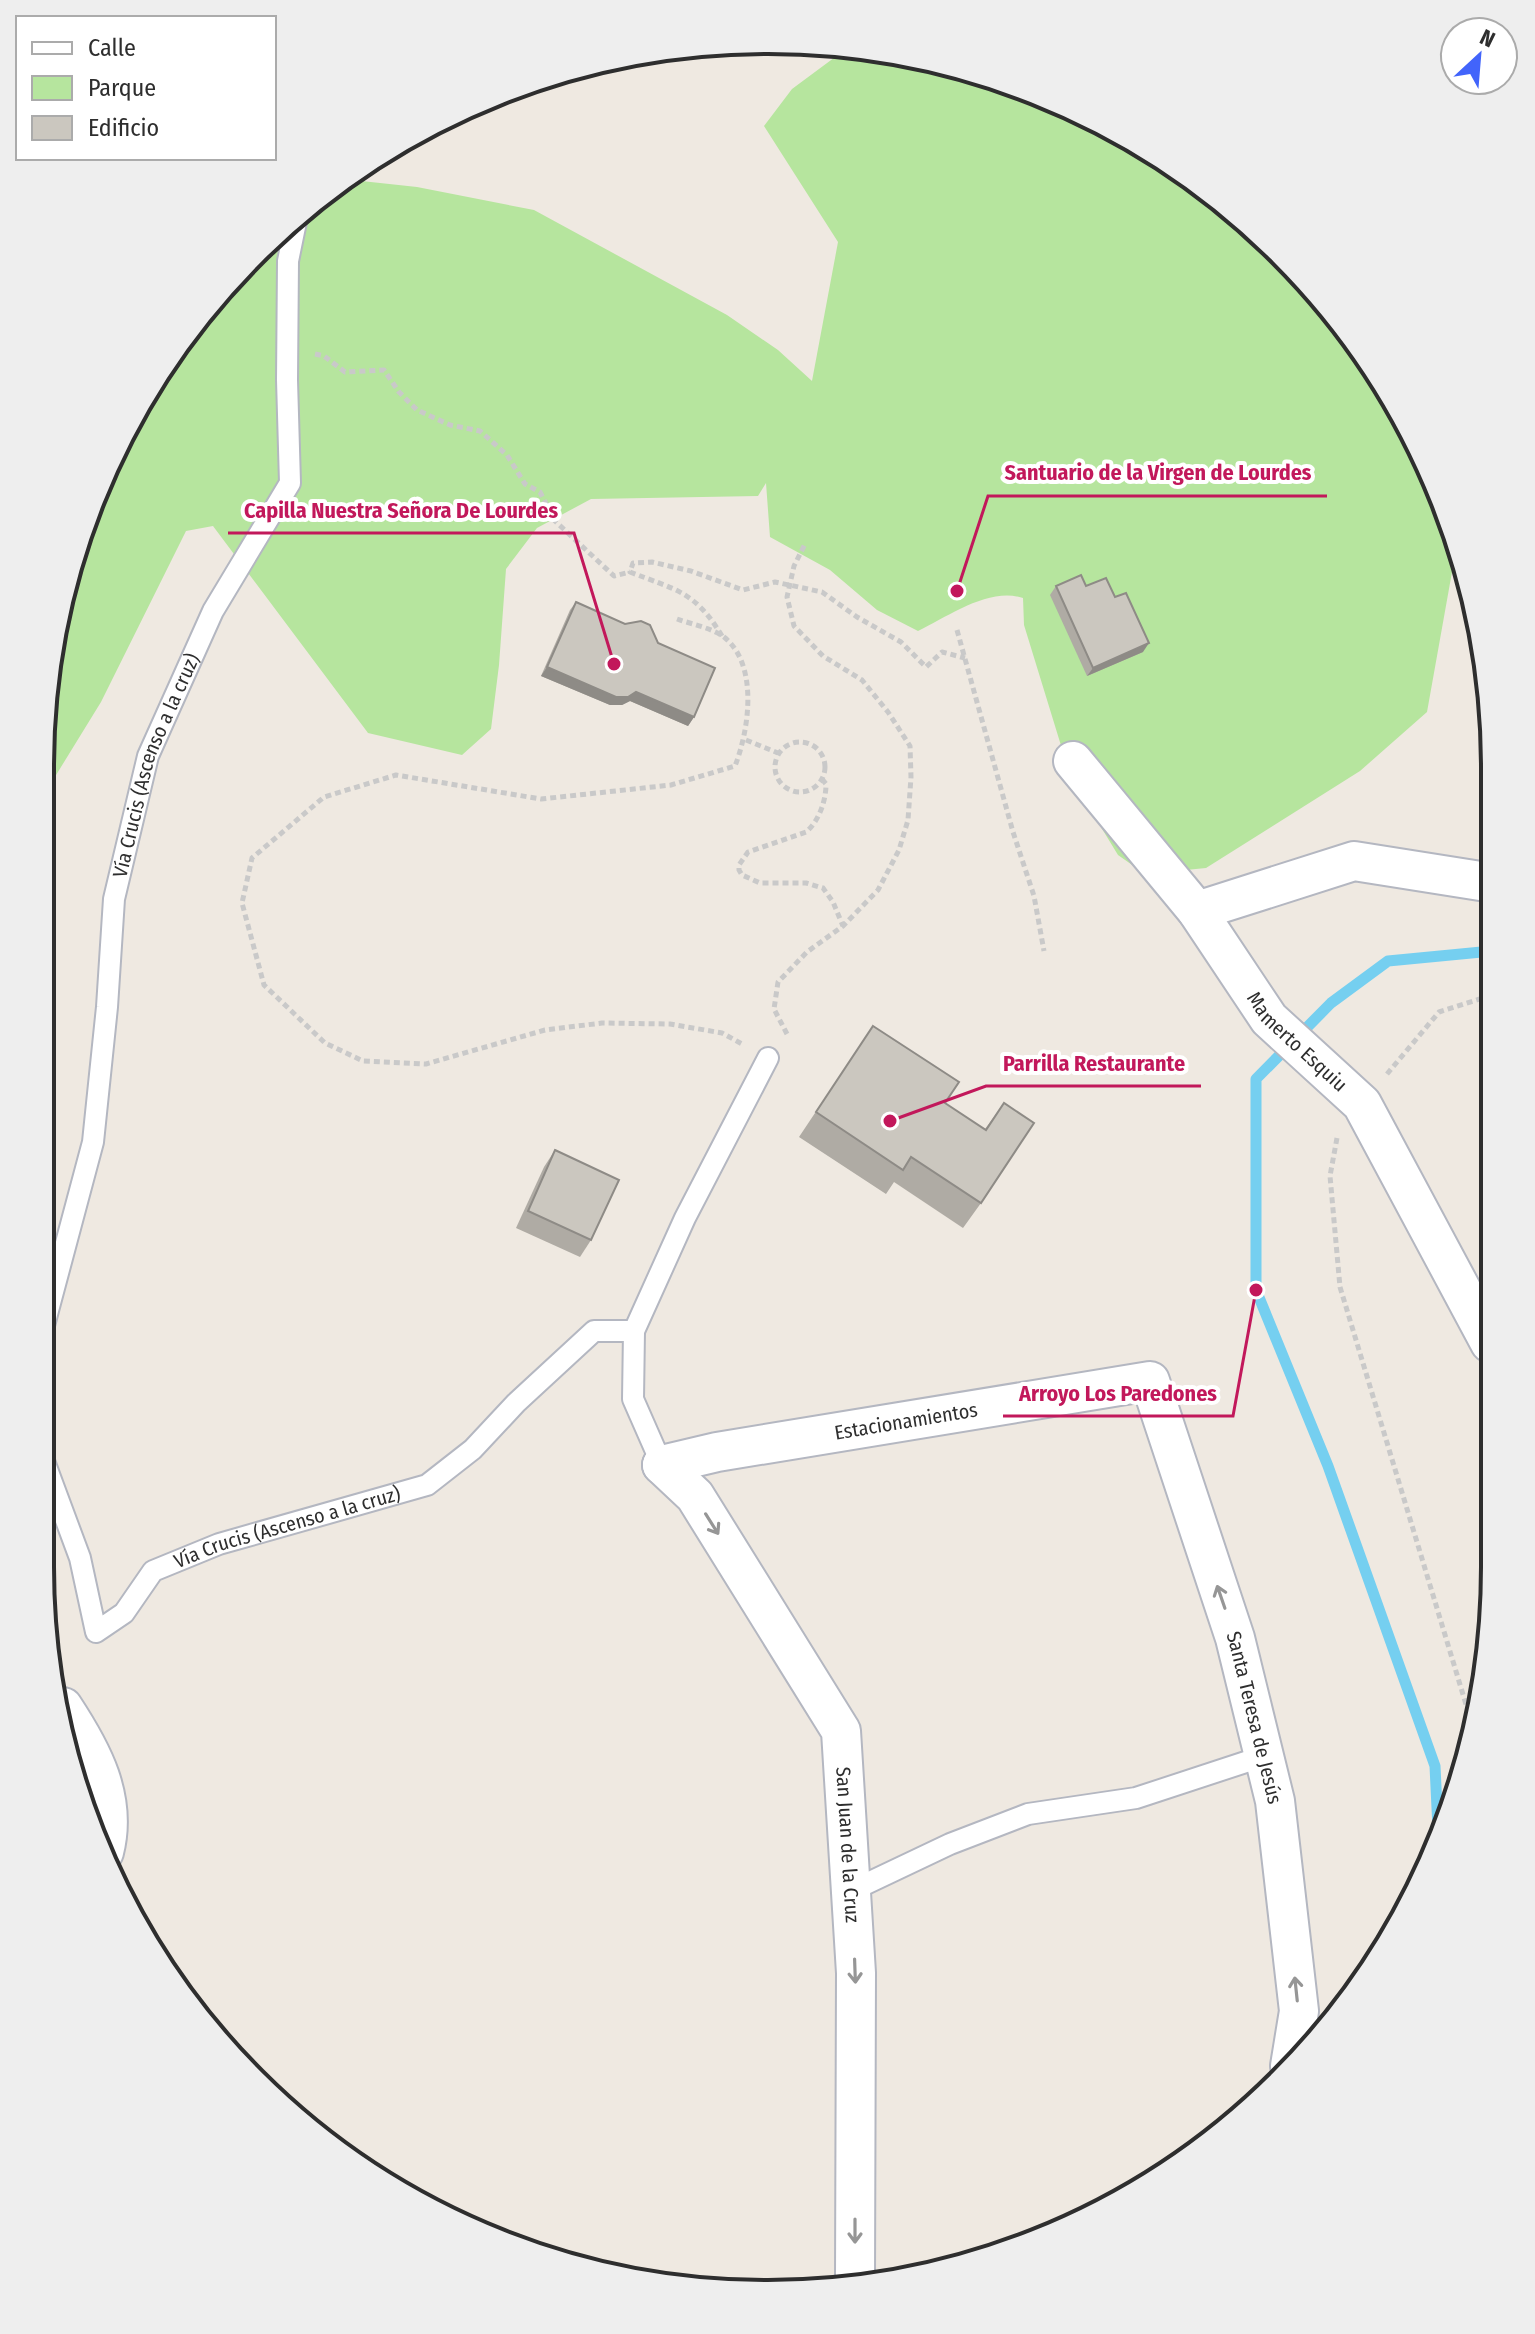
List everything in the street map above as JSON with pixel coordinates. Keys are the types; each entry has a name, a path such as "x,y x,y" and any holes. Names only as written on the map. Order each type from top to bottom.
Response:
{"street":[{"name":"Mamerto Esquiu","path":"1073,761 1197,911 1269,1019 1362,1104 1481,1326"},
{"path":"1197,911 1354,861 1481,881"},
{"name":"Estacionamientos","path":"662,1465 717,1452 1150,1381"},
{"name":"Santa Teresa de Jesús","path":"1150,1381 1235,1638 1275,1801 1299,2011 1293,2049"},
{"name":"San Juan de la Cruz","path":"662,1465 695,1496 841,1731 856,1973 855,2275"},
{"path":"71,1718 106,1786 108,1840"}],"lane":[{"name":"Vía Crucis (Ascenso a la cruz)","path":"54,1288 93,1142 114,899 148,756 213,611 290,483 288,261 293,234"},
{"path":"662,1465 633,1399 634,1331 685,1218 768,1058"},
{"name":"Vía Crucis (Ascenso a la cruz)","path":"54,1488 80,1558 96,1632 124,1613 153,1571 219,1544 427,1485 473,1449 516,1403 594,1331 634,1331"},
{"path":"851,1891 950,1844 1028,1814 1136,1798 1264,1756"}],"path":[{"path":"287,347 324,356 345,372 384,370 399,392 417,410 450,425 480,431 507,455 525,484 540,492 555,521 614,576 630,572 692,597 743,661 748,718 745,740 735,766 671,785 541,799 396,775 324,797 252,858 242,903 264,985 325,1043 363,1061 426,1064 545,1030 602,1023 670,1024 722,1033 768,1058"},
{"path":"788,1035 774,1009 778,982 807,952 843,926 878,890 899,850 908,820 911,777 910,746 862,680 823,656 794,626 787,597 794,566 805,544"},
{"path":"630,572 633,563 652,562 691,571 743,590 775,582 822,592 857,617 901,642 926,667 942,652 965,658"},
{"path":"677,619 723,636"},
{"path":"957,630 1034,896 1044,951"},
{"path":"745,740 778,753"},
{"path":"800,741 810,744 824,759 826,769 822,779 816,787 806,791 795,792 785,787 775,769 778,753 789,743 800,741"},
{"path":"822,779 826,784 826,796 812,827 806,832 748,852 739,870 742,875 760,883 806,883 823,888 843,926"},
{"path":"1467,1707 1340,1287 1330,1176 1337,1134 1439,1012 1481,999"}],"green space":[{"path":"834,58 907,68 997,92 1083,128 1164,174 1202,201 1272,263 1334,333 1361,371 1407,452 1443,538 1453,569 1427,712 1360,771 1206,868 1145,874 1118,855 1071,778 1024,625 1023,598 997,596 983,600 918,631 877,610 830,570 770,537 766,483 758,496 591,499 537,528 506,569 491,729 462,755 368,733 213,526 186,531 101,702 54,778 60,674 68,628 78,583 108,494 150,411 201,333 263,263 297,231 361,181 417,187 534,210 727,315 778,350 812,381 838,242 764,126 792,89"}],"building":[{"path":"1081,575 1086,586 1106,578 1115,597 1126,593 1149,643 1093,668 1056,586"},
{"path":"576,602 625,624 641,621 650,625 658,643 715,668 694,717 636,692 628,697 616,697 547,667"},
{"path":"873,1026 959,1082 945,1103 986,1130 1004,1103 1034,1123 981,1203 911,1157 903,1170 816,1112"},
{"path":"555,1150 619,1180 591,1240 528,1211"}],"waterway":[{"path":"1437,1812 1435,1766 1328,1466 1256,1290 1256,1079 1331,1003 1388,961 1481,952"}],"place":[{"name":"Santuario de la Virgen de Lourdes","path":"957,591"},
{"name":"Capilla Nuestra Señora De Lourdes","path":"614,664"},
{"name":"Parrilla Restaurante","path":"890,1121"},
{"name":"Arroyo Los Paredones","path":"1256,1290"}]}
